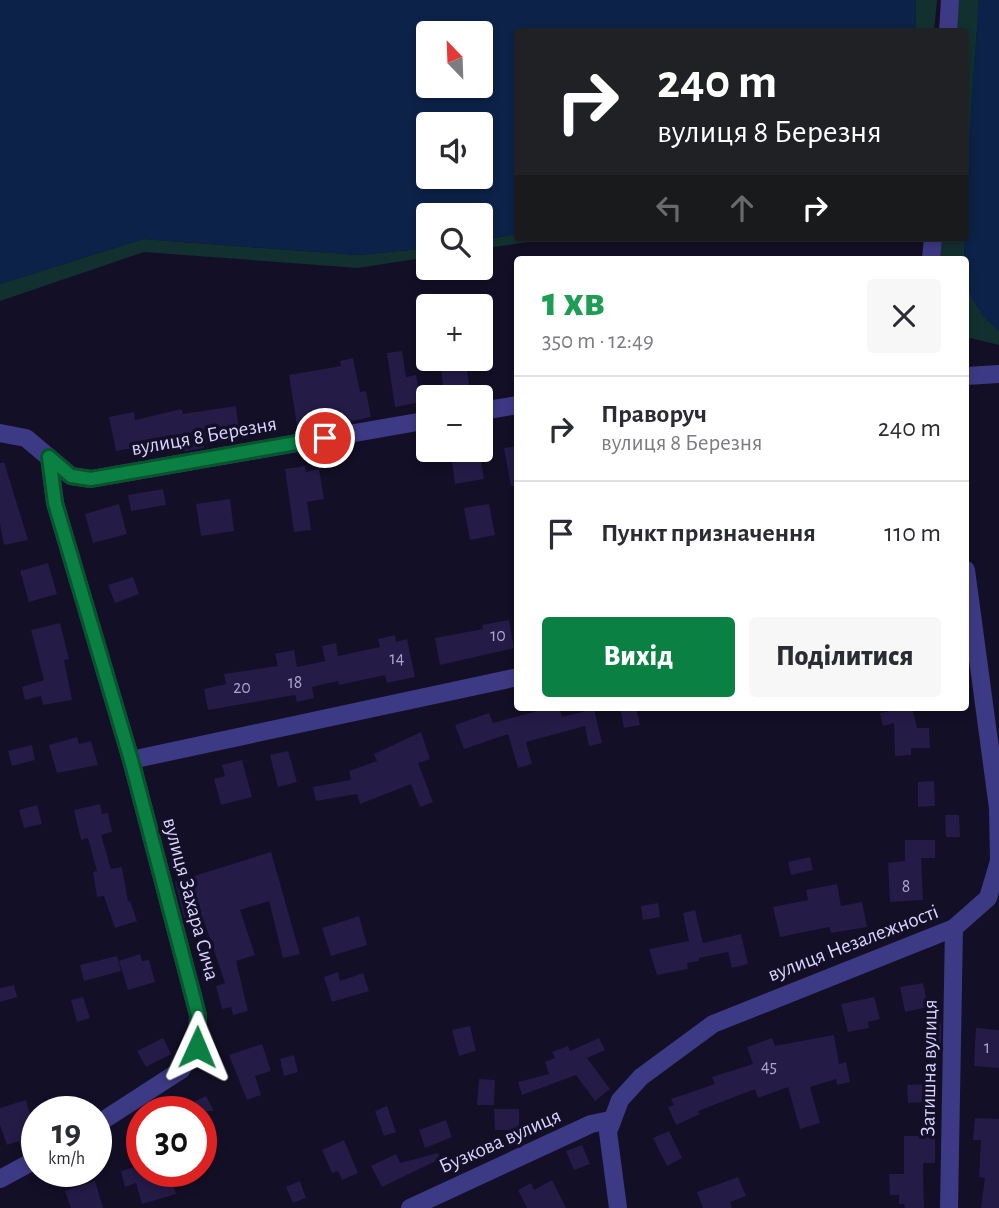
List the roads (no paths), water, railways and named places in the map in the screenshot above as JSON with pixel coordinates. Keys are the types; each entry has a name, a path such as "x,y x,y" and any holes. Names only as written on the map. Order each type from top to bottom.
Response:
{"street":[{"path":"947,28 950,0"},
{"path":"969,376 999,374"},
{"path":"493,409 514,406"},
{"name":"вулиця 8 Березня","path":"0,433 26,438 71,476 91,479 416,422"},
{"name":"вулиця Захара Сича","path":"49,457 55,503 131,760 198,1015 197,1047 181,1070 112,1115"},
{"name":"вулиця Незалежності","path":"610,1120 620,1100 641,1077 713,1024 954,928 979,909 994,886 999,861 999,809 969,595"},
{"path":"131,760 514,678"},
{"name":"Затишна вулиця","path":"949,1208 954,928"},
{"path":"610,1120 607,1143 618,1208"},
{"name":"Бузкова вулиця","path":"410,1208 591,1124 610,1120"},
{"path":"0,1179 21,1168"}],"water":[{"path":"0,0 916,0 915,28 514,28 514,235 493,238 493,203 416,203 416,249 358,255 143,239 0,284"},
{"path":"979,0 999,0 999,331 982,315 971,297 969,256 964,256 965,242 969,242 969,136"}]}
